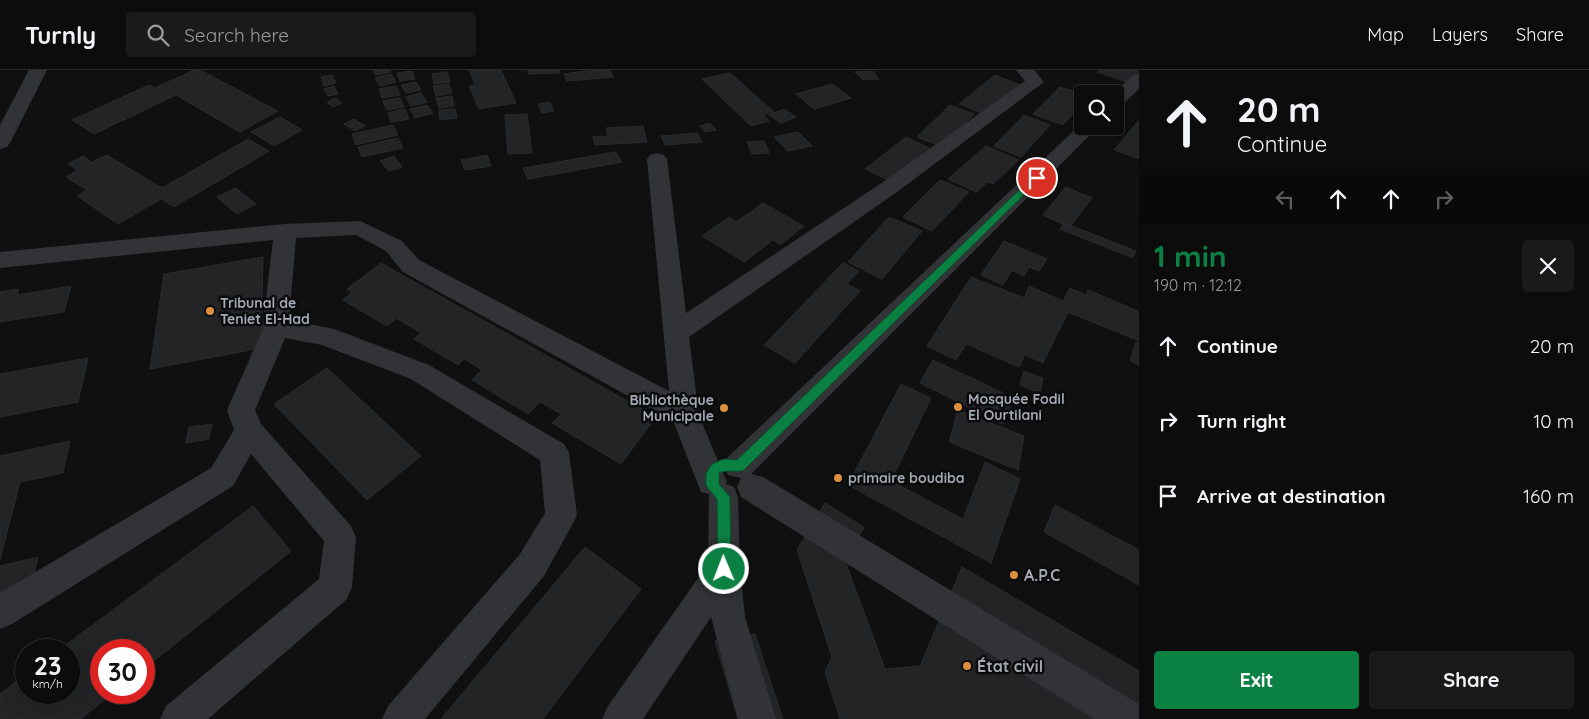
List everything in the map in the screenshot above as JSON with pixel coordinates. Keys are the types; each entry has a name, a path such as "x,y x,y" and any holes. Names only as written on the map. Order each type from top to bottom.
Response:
{"street":[{"path":"0,143 38,70"},
{"path":"676,333 890,187 1035,82 1025,70"},
{"path":"1124,93 1139,79"},
{"path":"757,719 728,617 724,569 732,483 1081,135"},
{"path":"657,160 685,416"},
{"path":"0,260 284,230 360,228 394,246 411,266 660,400 685,416 732,483 1129,719"},
{"path":"180,719 335,587 340,538 249,431 241,410 276,327 284,230"},
{"path":"276,327 325,336 420,372 554,453 561,515 532,565 401,719"},
{"path":"0,612 222,477 249,431"},
{"path":"620,719 724,569"}],"building":[{"path":"194,70 200,70 278,111 240,132 176,95 94,134 72,120 149,85 155,88"},
{"path":"373,70 390,70 391,72 376,75"},
{"path":"469,70 501,70 516,103 479,109 469,86 475,85"},
{"path":"528,70 559,70 560,73 528,74"},
{"path":"610,70 613,77 567,81 564,74"},
{"path":"1099,70 1139,70 1139,86 1097,72"},
{"path":"412,71 415,79 400,81 397,73"},
{"path":"872,71 879,79 863,80 855,72"},
{"path":"447,72 450,82 434,84 432,74"},
{"path":"730,73 774,112 763,115 769,121 751,126 702,79"},
{"path":"391,74 396,82 380,86 375,78"},
{"path":"332,75 336,83 324,86 321,77"},
{"path":"995,75 1020,85 984,114 959,104"},
{"path":"416,82 421,90 406,93 401,85"},
{"path":"449,84 452,93 436,96 433,86"},
{"path":"832,84 851,98 814,109 796,94"},
{"path":"334,86 338,94 328,96 324,89"},
{"path":"396,86 400,95 382,98 379,89"},
{"path":"1060,87 1074,91 1074,113 1063,125 1033,114"},
{"path":"421,93 427,102 411,106 406,97"},
{"path":"452,96 454,106 439,108 436,98"},
{"path":"336,98 342,103 333,107 327,102"},
{"path":"400,98 404,107 387,110 383,101"},
{"path":"550,102 554,111 542,113 538,104"},
{"path":"427,105 433,113 415,118 410,109"},
{"path":"950,105 974,114 943,147 917,137"},
{"path":"405,109 409,119 391,122 388,113"},
{"path":"455,109 457,118 440,120 439,110"},
{"path":"784,109 796,117 781,123 769,115"},
{"path":"527,114 532,153 508,154 505,115"},
{"path":"1024,115 1050,125 1021,157 994,146"},
{"path":"280,117 302,130 274,146 251,132"},
{"path":"354,119 365,126 355,131 344,124"},
{"path":"1139,120 1139,159 1114,150"},
{"path":"710,123 716,130 705,132 700,126"},
{"path":"393,125 398,135 356,145 352,134"},
{"path":"643,126 647,142 595,145 593,137 608,136 606,128"},
{"path":"798,132 812,146 788,151 774,137"},
{"path":"697,133 702,142 665,145 661,136"},
{"path":"906,137 931,149 892,182 865,169"},
{"path":"398,138 403,148 362,157 358,147"},
{"path":"248,139 269,151 174,207 161,199 118,224 77,196 87,190 66,177 78,170 68,164 83,156 92,162 107,155 162,188"},
{"path":"764,141 769,153 752,154 747,142"},
{"path":"986,146 1019,160 993,184 988,182 976,192 948,179"},
{"path":"616,152 622,162 528,179 523,168"},
{"path":"487,155 491,166 465,170 461,160"},
{"path":"394,156 402,167 389,171 380,161"},
{"path":"940,180 969,192 932,231 903,217"},
{"path":"1066,187 1092,198 1070,227 1043,215"},
{"path":"236,188 256,204 237,214 217,197"},
{"path":"763,203 804,226 780,245 773,240 744,262 702,236 729,217 736,222"},
{"path":"889,217 922,231 882,279 848,262"},
{"path":"1064,223 1136,251 1133,258 1060,229"},
{"path":"1004,241 1047,259 1039,271 1029,267 1024,276 1012,270 1003,285 981,275"},
{"name":"Tribunal de Teniet El-Had","path":"263,257 261,348 150,369 164,274"},
{"path":"381,263 656,417 621,464 552,423 561,414 540,402 528,414 472,380 482,370 464,359 458,365 414,339 421,333 396,318 387,326 343,300 352,292 347,289"},
{"path":"843,263 859,271 847,284 860,291 795,363 764,345"},
{"path":"971,277 1024,298 1029,286 1063,301 1070,288 1086,295 1088,290 1138,311 1139,341 1068,312 1043,363 1025,355 1019,367 966,344 956,360 927,346"},
{"path":"71,286 64,312 0,322 0,292 19,289 17,295"},
{"path":"1136,342 1139,343 1139,365 1130,361"},
{"path":"88,358 78,402 0,417 0,374"},
{"path":"933,360 1014,398 1003,424 920,383"},
{"path":"327,368 421,456 367,500 274,404"},
{"path":"1024,371 1043,378 1040,393 1020,385"},
{"path":"901,384 931,398 891,481 963,519 985,462 1020,479 991,563 848,485"},
{"path":"958,410 1024,436 1018,470 949,442"},
{"path":"212,424 209,439 186,443 189,427"},
{"path":"70,441 63,473 20,482 0,560 0,456"},
{"path":"825,503 864,527 845,561 885,669 920,666 962,567 1139,671 1139,719 840,719 825,672 832,657 797,550"},
{"path":"1055,505 1139,550 1139,585 1044,532"},
{"path":"253,506 291,551 155,660 155,639 90,639 90,704 99,704 81,719 0,719 0,694 15,682 15,704 80,704 80,639 74,639"},
{"path":"585,547 641,589 543,719 441,719"},
{"path":"38,557 29,595 0,602 0,566"},
{"path":"755,634 783,719 738,719 715,641"}],"place":[{"name":"Tribunal de Teniet El-Had","path":"210,311"},
{"name":"Mosquée Fodil El Ourtilani","path":"958,407"},
{"name":"Bibliothèque Municipale","path":"724,408"},
{"name":"primaire boudiba","path":"838,478"},
{"name":"A.P.C","path":"1014,575"},
{"name":"État civil","path":"967,666"}],"route":[{"path":"724,569 723,497 716,491 711,480 715,469 726,464 740,466 1037,178"}]}
